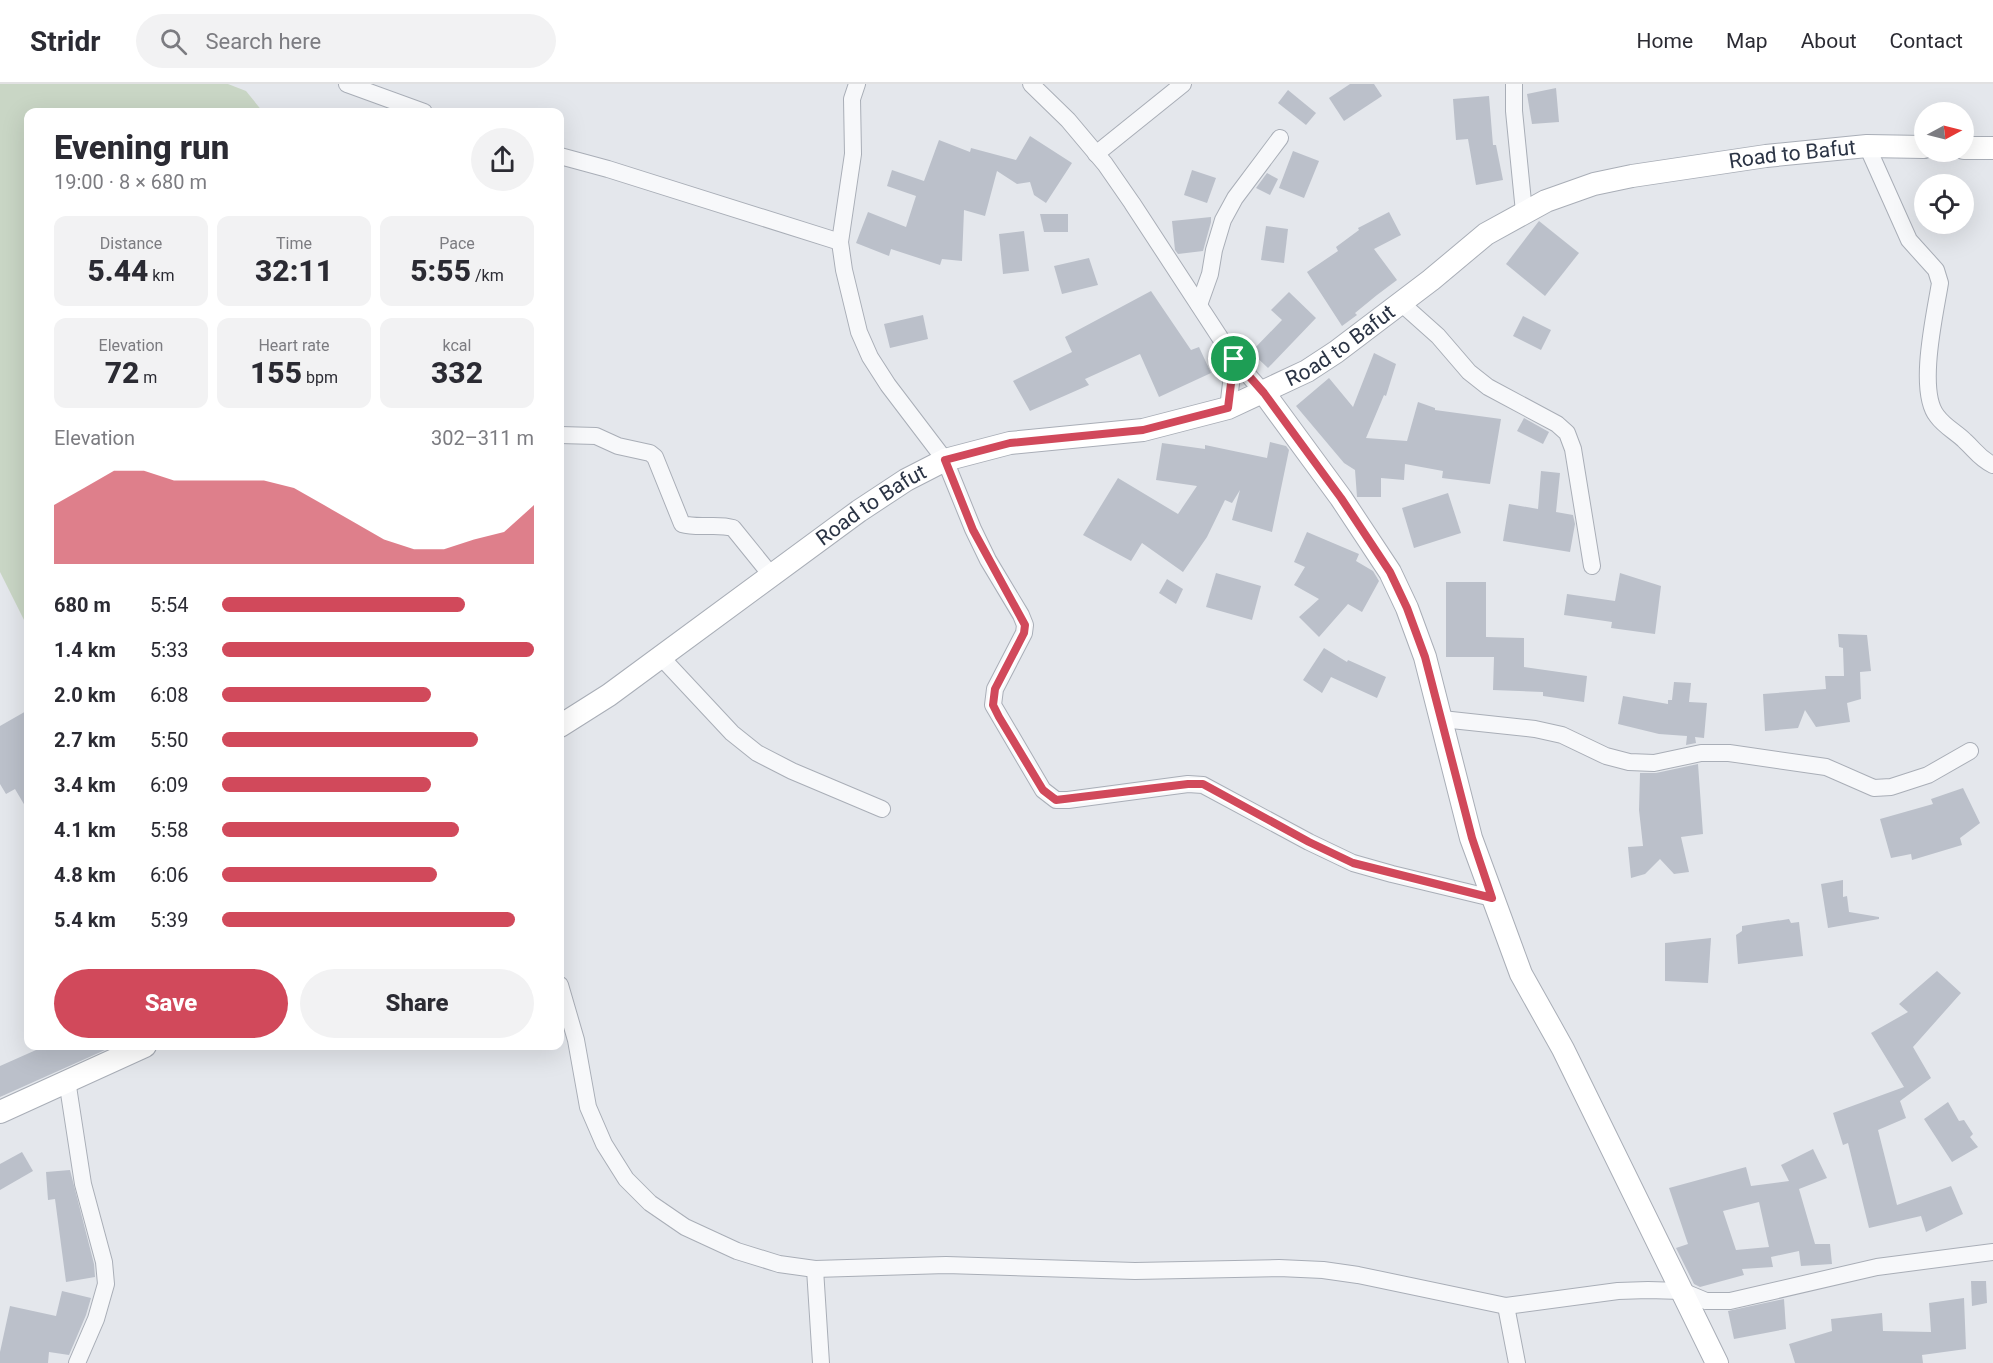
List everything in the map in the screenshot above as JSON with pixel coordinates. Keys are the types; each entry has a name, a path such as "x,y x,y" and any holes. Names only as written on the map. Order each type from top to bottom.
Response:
{"street":[{"path":"347,84 413,108"},
{"path":"857,84 852,99 853,154 840,242 844,270 859,332 870,357 888,385 945,460 973,530 1025,625 1024,633 995,689 993,705 1043,790 1056,800 1068,800 1203,784 1309,842 1353,863 1492,898"},
{"path":"1031,84 1068,120 1132,202 1234,359 1264,393 1347,506 1390,572 1407,608 1425,657 1472,838 1521,974 1563,1049 1717,1363"},
{"path":"1096,154 1183,84"},
{"path":"1514,84 1514,111 1524,212"},
{"path":"1199,305 1210,274 1223,220 1235,198 1280,138"},
{"path":"1867,146 1909,240 1936,270 1940,283 1928,369 1929,398 1935,415 1967,441 1982,460 1993,465"},
{"name":"Road to Bafut","path":"564,723 609,695 859,511 906,480 945,460 1010,443 1143,430 1228,408 1264,393 1307,371 1401,303 1486,234 1546,201 1594,184 1632,176 1766,156 1867,146 1914,147"},
{"path":"1974,148 1993,148"},
{"path":"564,157 840,242"},
{"path":"1401,303 1438,336 1469,372 1488,387 1557,424 1567,433 1573,449 1592,566"},
{"path":"1228,408 1234,359"},
{"path":"564,435 597,436 618,446 650,453 655,457 682,524 733,528 771,575"},
{"path":"661,657 732,733 757,753 792,771 882,809"},
{"path":"1442,719 1535,729 1562,735 1606,756 1629,762 1654,763 1701,753 1729,753 1826,767 1874,788 1891,787 1928,775 1970,751"},
{"path":"564,999 576,1040 588,1107 604,1144 626,1179 650,1203 685,1227 737,1251 778,1264 815,1269 946,1265 1135,1271 1279,1268 1323,1270 1358,1275 1506,1306 1618,1291 1682,1291 1706,1301 1730,1301 1877,1267 1993,1252"},
{"path":"0,1112 136,1050"},
{"path":"67,1080 83,1184 104,1262 106,1284 96,1319 78,1363"},
{"path":"815,1269 821,1363"},
{"path":"1506,1306 1517,1363"}],"green space":[{"path":"0,84 228,84 246,91 260,108 24,108 24,620 0,572"}],"building":[{"path":"1350,84 1374,84 1382,96 1344,121 1329,98"},
{"path":"1556,88 1559,122 1532,124 1527,94"},
{"path":"1288,90 1316,113 1306,125 1278,103"},
{"path":"1489,96 1493,145 1496,145 1503,180 1476,185 1468,139 1456,140 1453,99"},
{"path":"1030,136 1072,163 1046,203 1034,195 1030,182 1017,184 997,171 985,216 964,210 962,261 942,259 940,265 891,249 889,256 856,243 868,212 906,227 916,196 887,186 892,170 924,181 939,140 970,152 971,148 1016,160"},
{"path":"1293,151 1319,161 1304,198 1279,188"},
{"path":"1192,170 1216,178 1207,203 1184,195"},
{"path":"1267,173 1278,179 1270,195 1256,188"},
{"path":"1389,212 1401,235 1374,249 1397,280 1342,326 1307,272 1338,251 1336,247 1359,230 1358,228"},
{"path":"1040,214 1068,214 1068,232 1044,232"},
{"path":"1211,217 1203,251 1178,254 1175,250 1172,221"},
{"path":"1539,221 1579,253 1545,296 1506,264"},
{"path":"1266,226 1288,229 1284,263 1261,260"},
{"path":"1024,231 1029,271 1003,274 999,234"},
{"path":"1089,258 1098,285 1062,294 1054,266"},
{"path":"1151,291 1191,350 1199,347 1211,373 1159,397 1140,354 1085,379 1089,385 1030,411 1013,381 1072,352 1065,337"},
{"path":"1289,292 1316,318 1268,368 1251,352 1282,320 1271,310"},
{"path":"923,315 928,339 890,348 884,324"},
{"path":"1523,316 1551,330 1541,350 1513,336"},
{"path":"1374,353 1396,364 1386,396 1384,395 1366,438 1407,441 1418,402 1435,408 1435,410 1501,419 1490,484 1442,478 1443,471 1405,464 1404,480 1381,478 1381,497 1357,497 1355,470 1344,463 1296,406 1329,378 1353,407"},
{"path":"1524,418 1549,432 1543,444 1517,431"},
{"path":"1270,442 1286,446 1289,450 1272,532 1232,520 1240,490 1232,503 1225,500 1207,537 1183,572 1142,543 1131,561 1083,535 1118,478 1178,514 1197,486 1156,480 1162,443 1205,449 1205,445 1267,458"},
{"path":"1541,471 1560,473 1556,512 1573,515 1575,524 1570,552 1503,541 1509,504 1538,509"},
{"path":"1448,493 1461,533 1414,548 1402,508"},
{"path":"1307,532 1359,554 1356,561 1373,571 1379,581 1362,612 1348,604 1319,637 1299,617 1319,599 1294,585 1305,567 1294,562"},
{"path":"1216,573 1261,586 1252,620 1206,607"},
{"path":"1620,573 1661,586 1655,634 1611,628 1612,622 1564,615 1567,594 1615,601"},
{"path":"1167,579 1183,589 1176,604 1159,593"},
{"path":"1446,582 1486,582 1486,637 1524,638 1524,667 1587,676 1584,702 1543,696 1543,692 1493,690 1494,657 1446,657"},
{"path":"1838,634 1867,635 1871,671 1860,672 1861,699 1847,703 1850,722 1816,727 1805,710 1798,728 1765,731 1763,694 1826,689 1825,676 1844,676 1843,648 1839,647"},
{"path":"1324,648 1347,662 1348,660 1386,677 1377,698 1331,677 1322,693 1303,680"},
{"path":"1674,682 1691,683 1689,702 1707,703 1704,738 1695,737 1696,743 1686,745 1687,736 1659,734 1618,724 1623,696 1668,704 1668,700 1672,700"},
{"path":"24,712 24,804 15,789 6,794 0,784 0,726"},
{"path":"1698,764 1703,834 1681,837 1689,872 1674,874 1660,859 1645,874 1631,878 1628,847 1643,846 1639,810 1640,773 1656,773"},
{"path":"1963,788 1980,823 1960,838 1962,845 1912,860 1911,854 1891,858 1880,819 1933,804 1931,799"},
{"path":"1843,880 1843,897 1847,896 1849,912 1879,917 1879,919 1828,928 1821,884"},
{"path":"1789,919 1791,923 1799,922 1803,956 1738,964 1736,935 1742,931 1742,926"},
{"path":"1711,938 1708,983 1665,981 1665,943"},
{"path":"1937,971 1961,993 1913,1047 1931,1078 1900,1101 1906,1118 1878,1130 1897,1205 1951,1186 1963,1214 1926,1232 1921,1216 1869,1228 1848,1143 1843,1145 1833,1113 1904,1087 1871,1033 1908,1012 1899,1004"},
{"path":"36,1050 105,1050 0,1097 0,1066"},
{"path":"1948,1102 1959,1121 1964,1120 1973,1134 1970,1137 1978,1147 1952,1162 1924,1119"},
{"path":"1813,1149 1827,1178 1799,1189 1815,1244 1830,1244 1832,1264 1801,1266 1799,1251 1771,1257 1773,1267 1742,1269 1744,1275 1700,1287 1694,1284 1676,1248 1688,1244 1669,1188 1746,1167 1751,1186 1789,1181 1781,1165","holes":["1759,1202 1769,1247 1736,1250 1723,1211"]},
{"path":"22,1152 33,1171 0,1190 0,1164"},
{"path":"70,1170 94,1264 95,1277 66,1282 55,1199 48,1200 46,1172"},
{"path":"1971,1281 1986,1281 1987,1303 1972,1306"},
{"path":"62,1291 91,1298 69,1355 49,1352 48,1363 0,1363 0,1352 10,1306 56,1316"},
{"path":"1964,1298 1966,1349 1922,1355 1923,1363 1795,1363 1789,1344 1832,1331 1831,1319 1882,1313 1883,1331 1931,1332 1929,1303"},
{"path":"1784,1299 1786,1329 1734,1339 1728,1311"}],"route":[{"path":"1234,359 1264,393 1341,498 1390,572 1407,608 1425,657 1472,838 1492,898 1353,863 1309,842 1203,784 1056,800 1043,790 993,705 995,689 1024,633 1025,625 973,530 945,460 1010,443 1143,430 1228,408 1234,359"}]}
